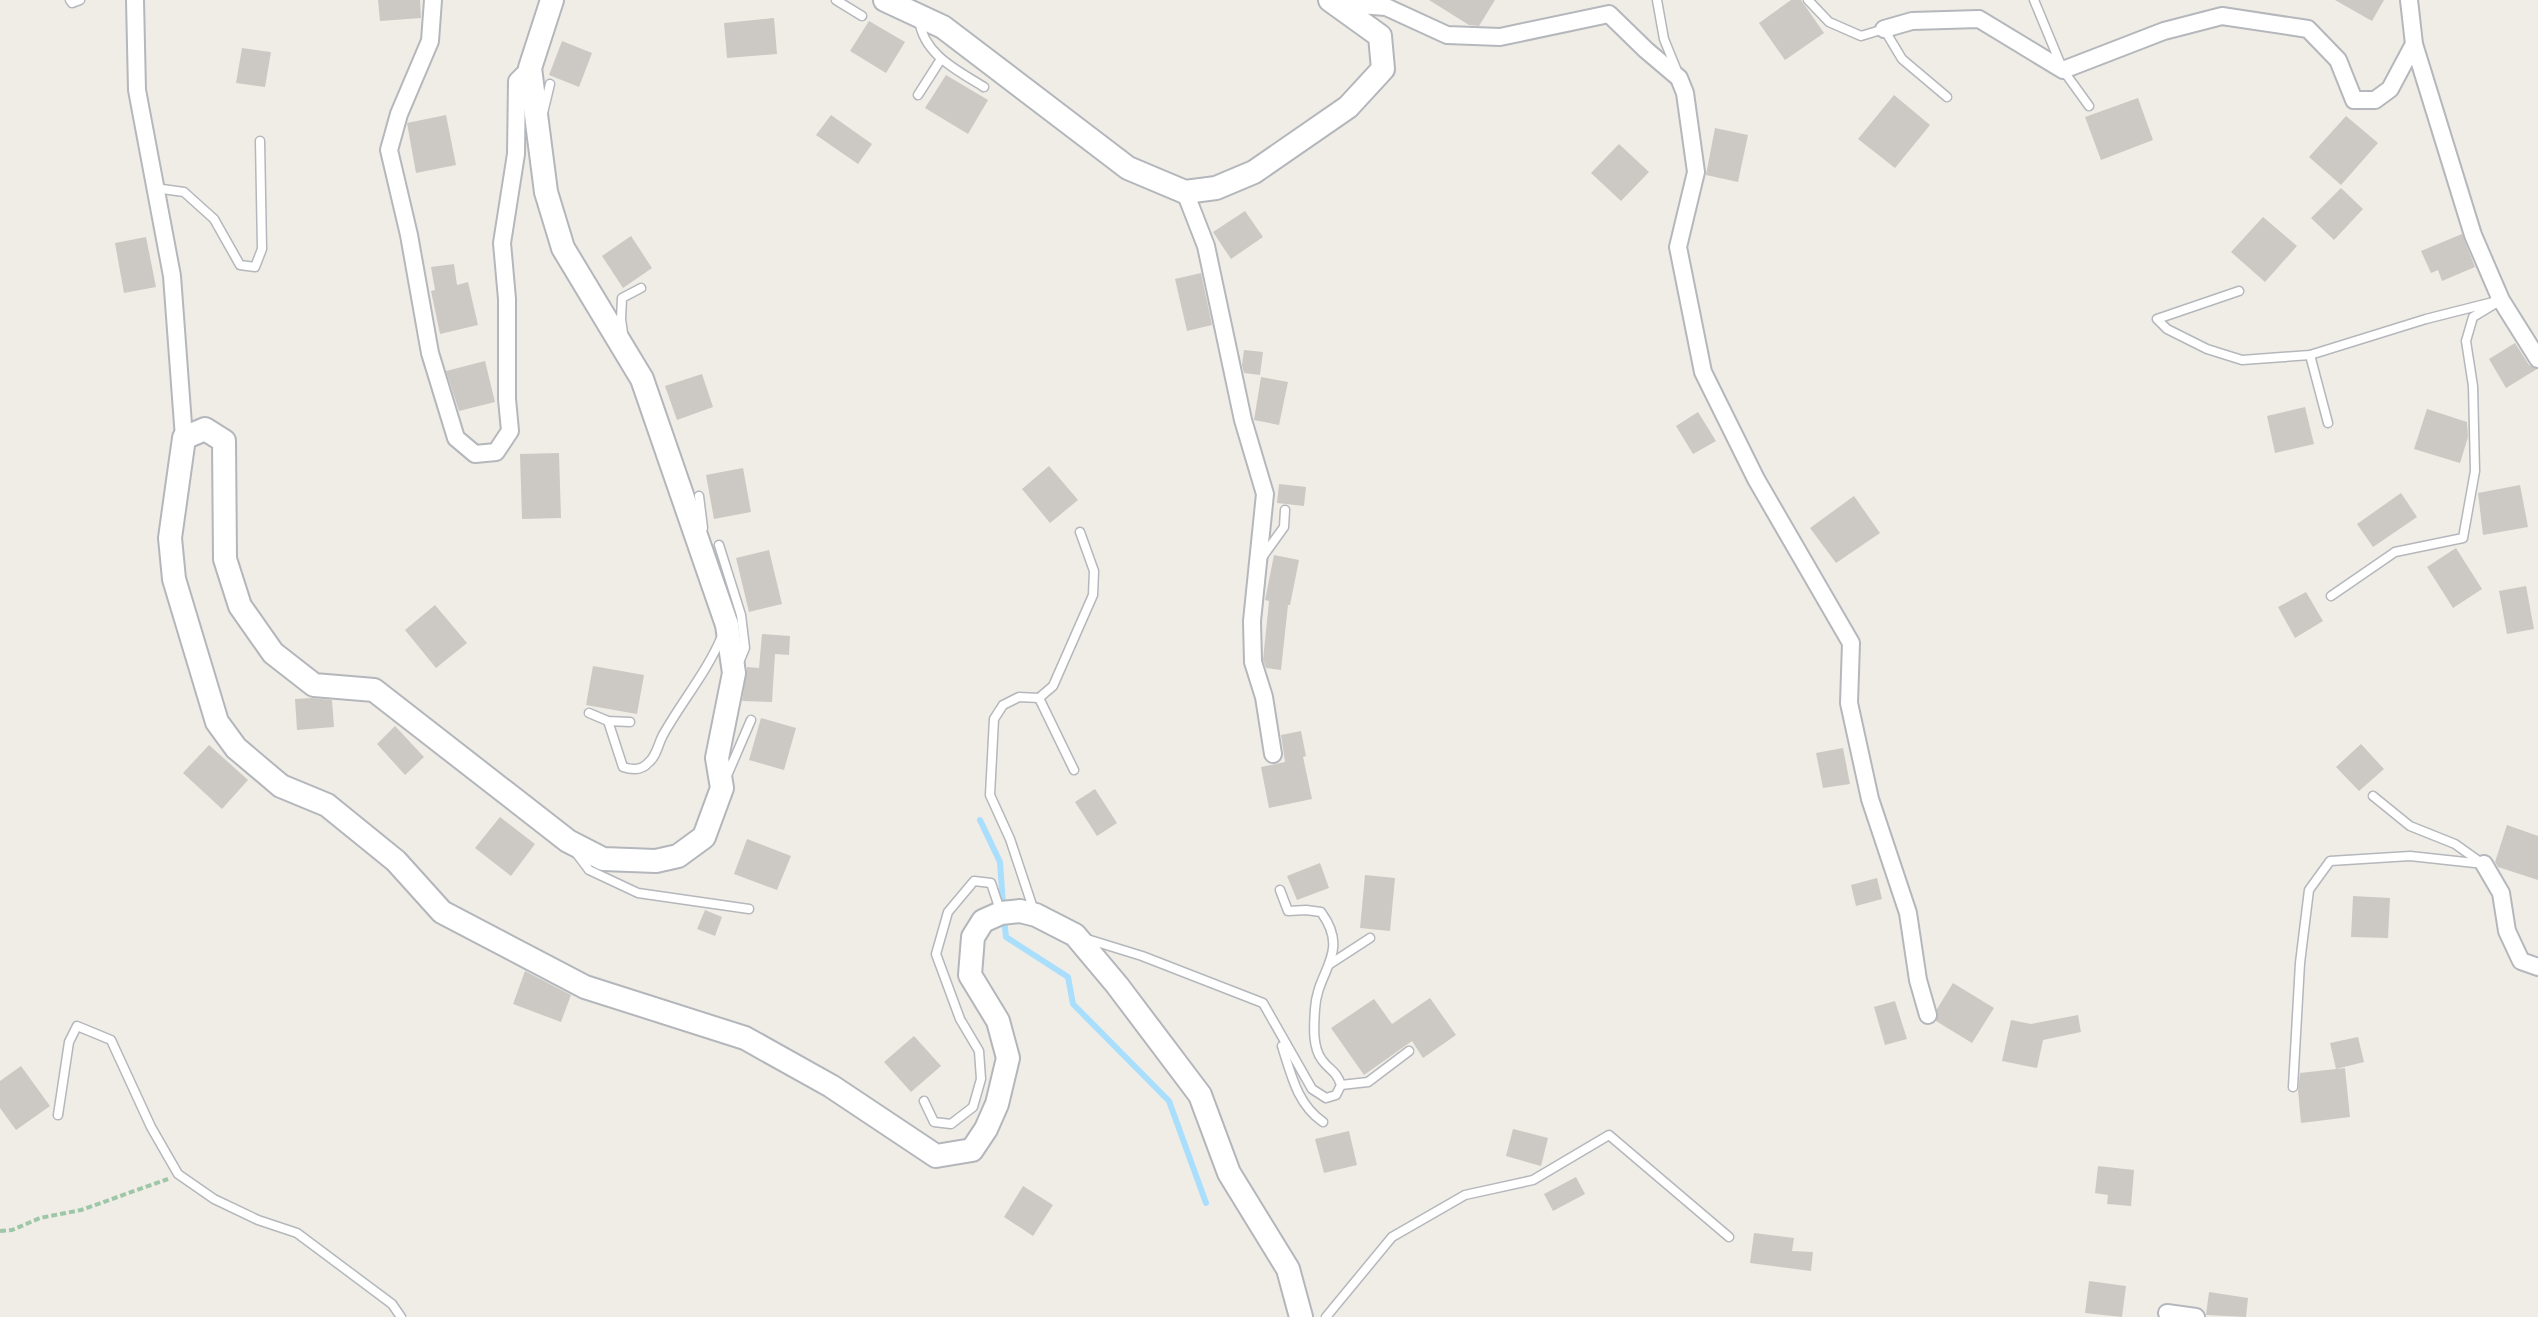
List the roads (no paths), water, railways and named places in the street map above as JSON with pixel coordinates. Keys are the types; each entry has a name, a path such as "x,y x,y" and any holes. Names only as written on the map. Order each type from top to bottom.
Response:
{"street":[{"path":"135,0 137,90 172,276 184,438 170,538 174,579 217,722 236,748 281,786 327,805 396,861 442,912 585,987 745,1038 831,1086 936,1156 972,1150 986,1129 997,1104 1008,1058 998,1022 970,975 974,937 983,921 1001,913 1020,911 1036,915 1075,935 1117,985 1200,1095 1229,1173 1288,1269 1300,1317"},
{"path":"433,0 430,41 399,114 389,150 410,235 430,353 456,438 475,454 496,452 510,431 507,399 507,298 502,243 516,154 517,81 530,68"},
{"path":"184,438 205,429 224,441 225,559 240,606 273,653 314,685 374,690 568,841 603,859 656,861 678,856 704,837 722,788 717,758 734,673 727,625 642,379 563,248 546,192 530,68 552,0"},
{"path":"885,0 942,27 1128,168 1185,192 1216,188 1254,172 1348,107 1383,69 1380,36 1331,1"},
{"path":"2409,0 2414,44 2473,235 2501,300 2538,359"},
{"path":"1331,1 1386,7 1447,35 1500,37 1609,14 1679,78 1685,93 1696,172 1678,247 1703,372 1756,479 1851,643 1850,703 1856,735 1870,799 1908,913 1918,980 1928,1015"},
{"path":"1884,30 1912,21 1979,20 2063,70 2163,31 2222,15 2308,29 2338,60 2354,100 2375,100 2390,89 2414,44"},
{"path":"1185,192 1206,246 1243,420 1265,494 1252,621 1254,662 1264,697 1273,754"},
{"path":"2484,864 2501,893 2507,931 2521,962 2538,967"},
{"path":"2167,1313 2196,1317"}],"lane":[{"path":"70,0 72,3 80,0"},
{"path":"836,0 862,16"},
{"path":"1657,0 1664,39 1679,78"},
{"path":"1808,0 1829,22 1861,36 1884,30 1902,59 1947,96"},
{"path":"2034,0 2063,70 2089,106"},
{"path":"919,17 925,38 941,59 984,87"},
{"path":"918,95 941,59"},
{"path":"538,134 550,84"},
{"path":"155,188 184,192 214,219 240,265 255,267 262,249 260,141"},
{"path":"626,352 621,319 622,298 641,288"},
{"path":"2239,291 2157,319 2167,329 2207,349 2242,360 2310,355 2426,319 2501,300"},
{"path":"2331,596 2395,552 2463,538 2475,471 2473,386 2466,341 2473,317 2501,300"},
{"path":"2310,355 2328,423"},
{"path":"696,540 703,527 699,496"},
{"path":"1257,565 1284,528 1285,510"},
{"path":"1036,915 1010,839 990,795 994,719 1003,705 1019,697 1039,698 1053,686 1093,595 1094,571 1080,532"},
{"path":"719,545 741,615 745,648 734,673"},
{"path":"608,721 623,767 637,770 647,765 654,756 662,736 712,661 727,625"},
{"path":"1039,698 1074,770"},
{"path":"589,713 608,721 630,722"},
{"path":"722,788 751,720"},
{"path":"2373,796 2410,826 2455,844 2484,864"},
{"path":"568,841 589,870 638,893 749,909"},
{"path":"2293,1087 2300,963 2309,890 2330,861 2410,856 2484,864"},
{"path":"924,1101 934,1122 951,1124 973,1107 981,1079 979,1051 960,1019 936,954 948,912 974,881 992,883 1001,913"},
{"path":"1075,935 1142,956 1263,1003 1312,1089 1326,1098 1336,1095 1341,1085 1338,1074 1321,1059 1315,1040 1315,1007 1322,980 1330,964 1334,942 1330,924 1321,912 1288,911 1280,890"},
{"path":"1330,964 1370,938"},
{"path":"58,1115 69,1042 77,1026 111,1040 151,1127 178,1174 214,1199 258,1220 297,1233 392,1304 402,1317"},
{"path":"1278,1031 1295,1088 1310,1113 1323,1122"},
{"path":"1341,1085 1368,1082 1409,1051"},
{"path":"1326,1317 1392,1237 1465,1195 1533,1180 1609,1135 1729,1237"}],"waterway":[{"path":"980,820 1000,862 1003,904"},
{"path":"1004,918 1006,937 1068,977 1073,1004 1169,1101 1206,1203"}]}
